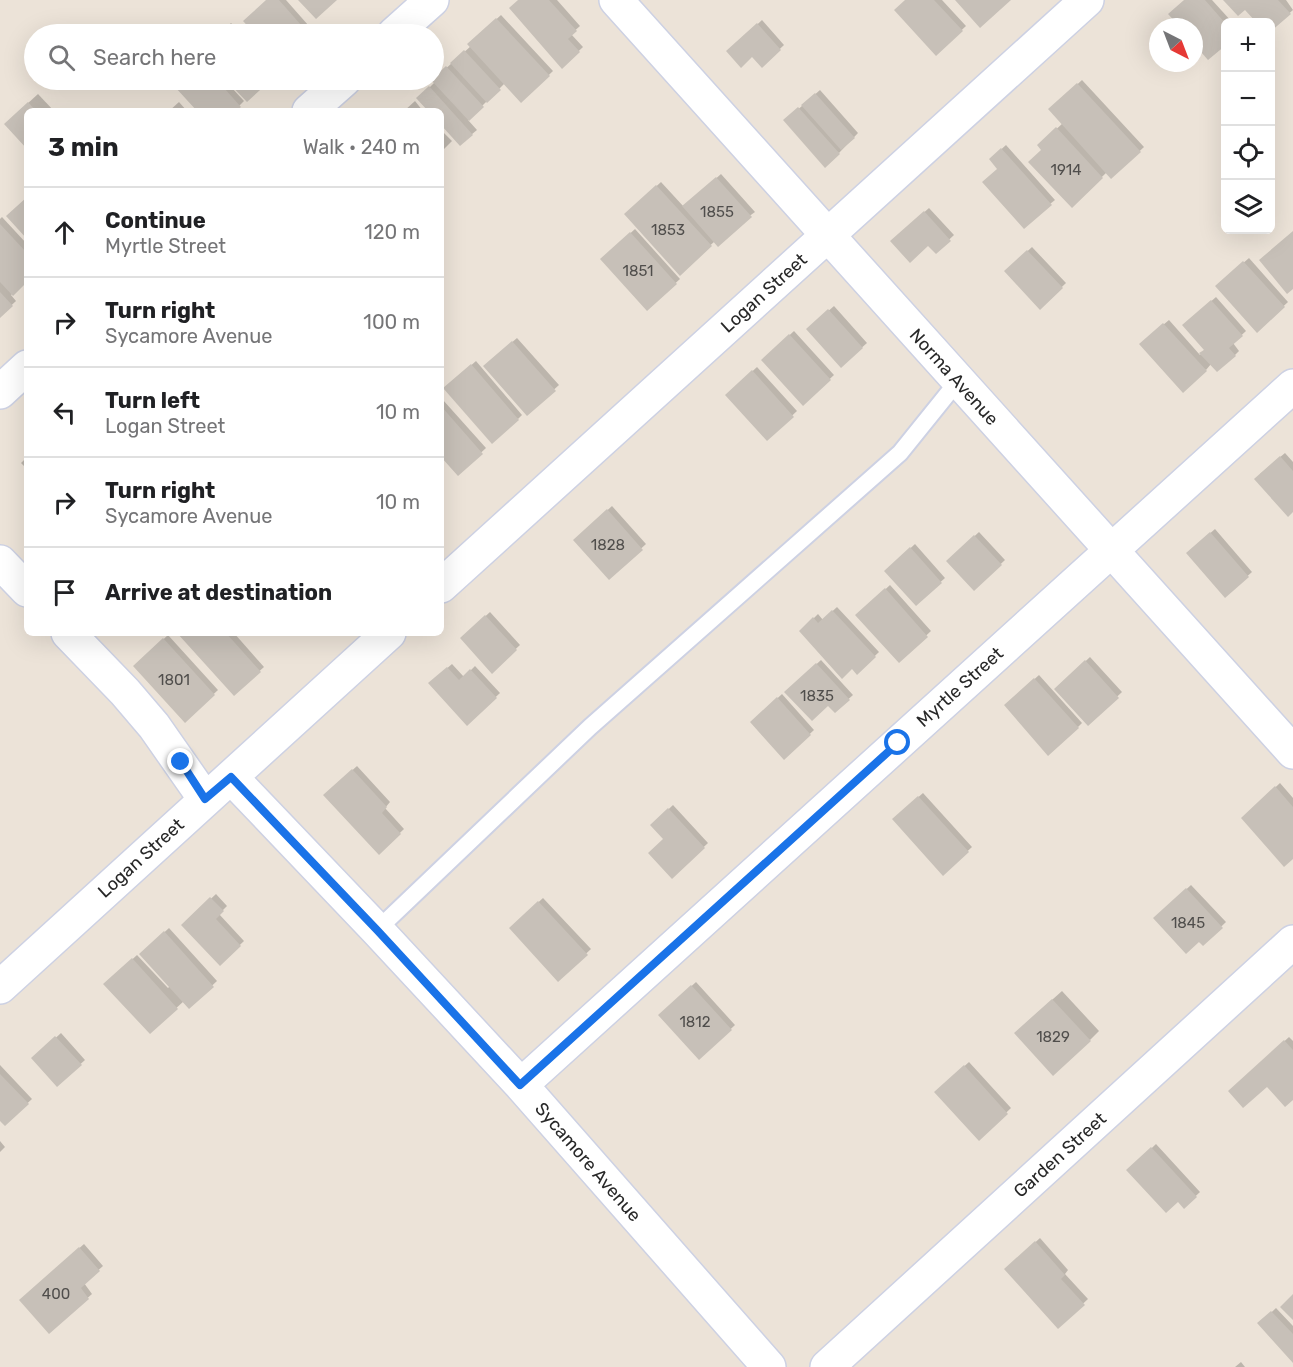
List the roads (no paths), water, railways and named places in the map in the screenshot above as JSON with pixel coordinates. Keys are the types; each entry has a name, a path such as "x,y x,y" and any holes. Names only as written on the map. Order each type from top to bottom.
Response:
{"street":[{"path":"405,24 432,0"},
{"name":"Norma Avenue","path":"616,0 1293,752"},
{"name":"Logan Street","path":"444,583 1087,0"},
{"path":"312,108 333,90"},
{"path":"0,392 24,370"},
{"name":"Myrtle Street","path":"520,1085 1293,386"},
{"path":"0,562 24,587"},
{"path":"71,636 154,726 205,799"},
{"name":"Logan Street","path":"0,987 386,636"},
{"name":"Sycamore Avenue","path":"231,777 520,1085 769,1367"},
{"name":"Garden Street","path":"827,1367 1293,942"}],"lane":[{"path":"377,930 590,727 900,453 958,381"}]}
